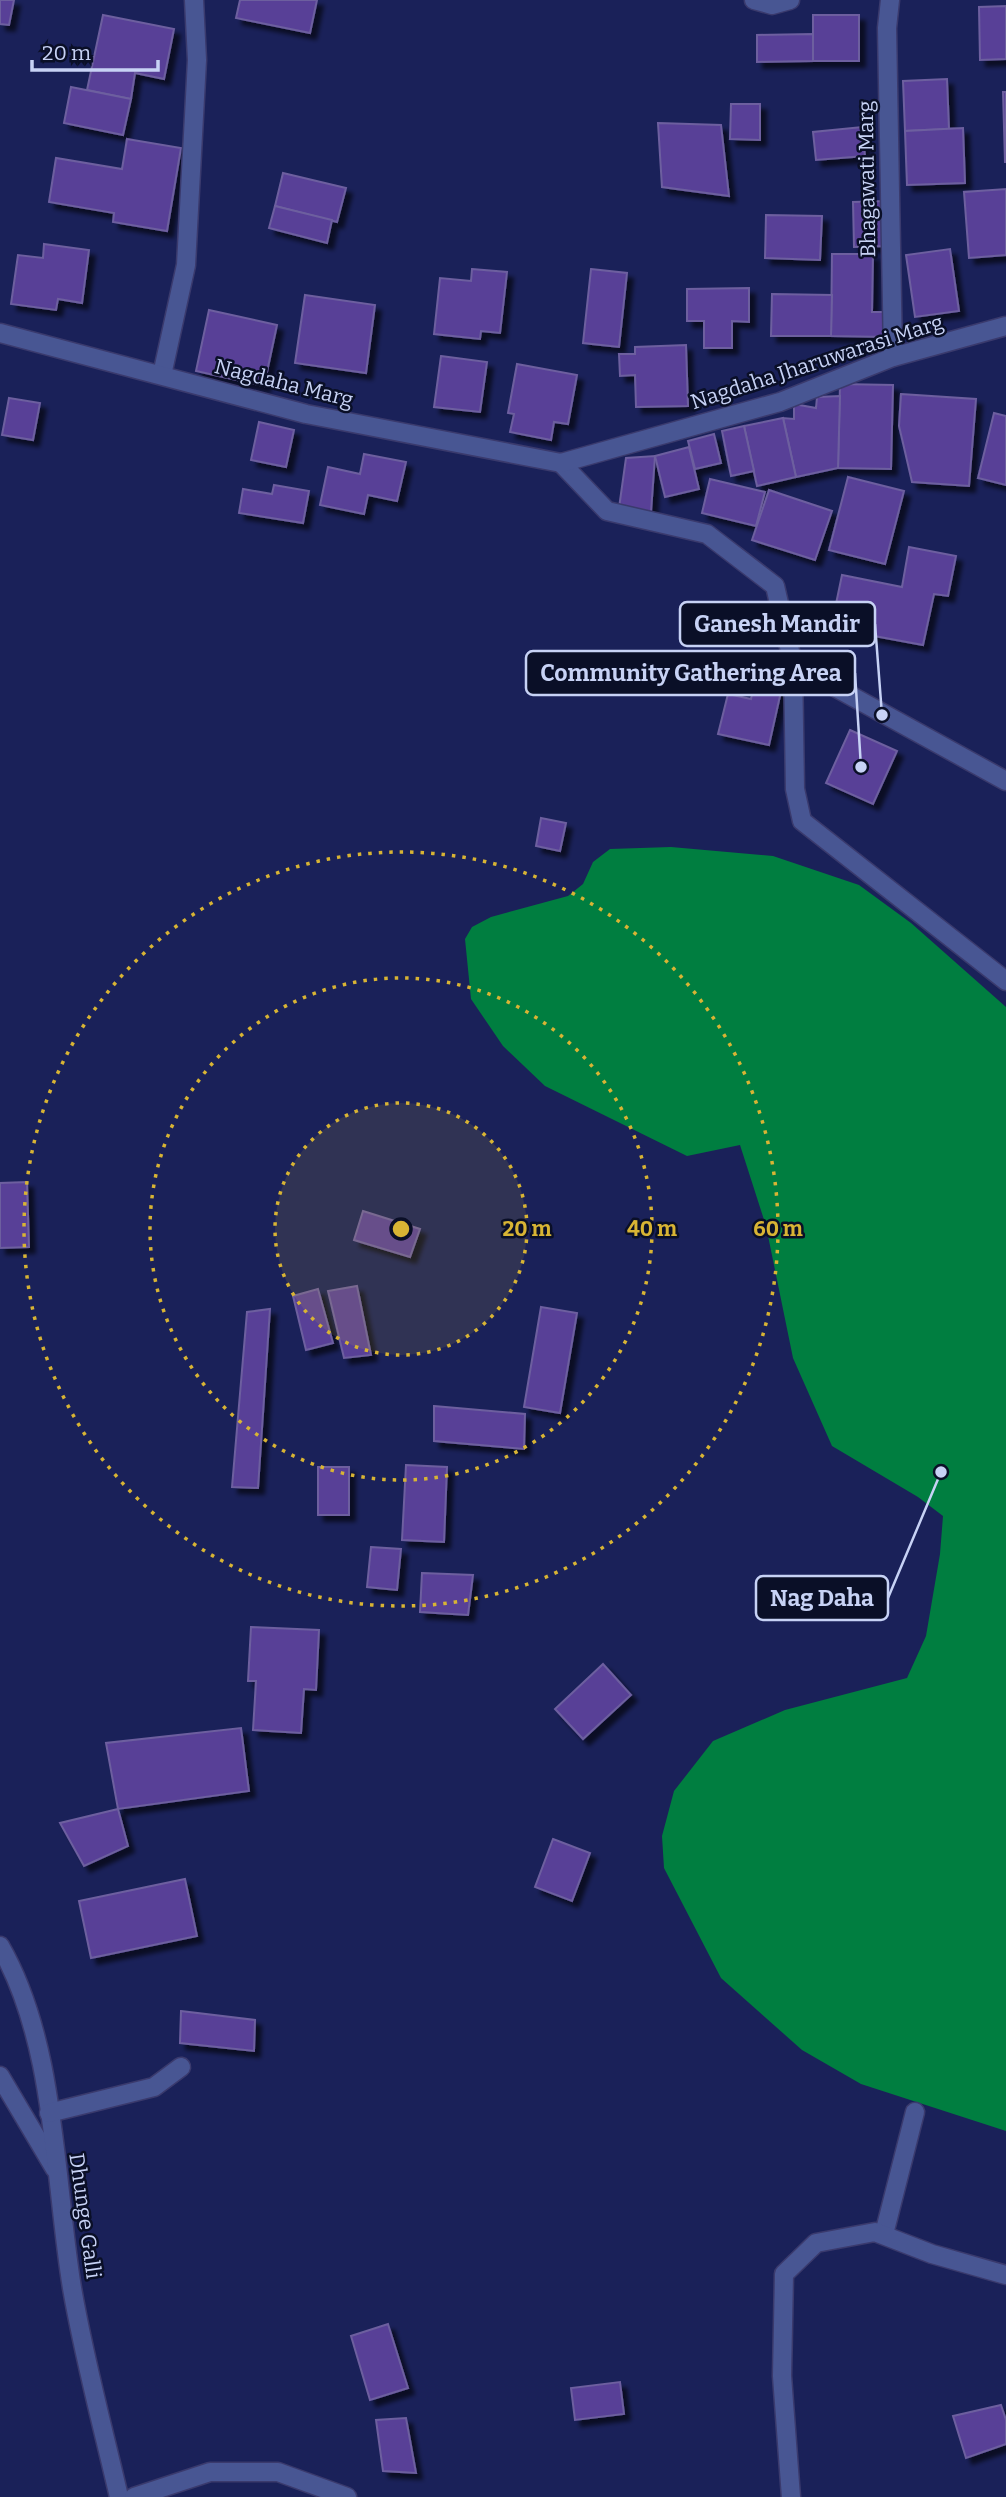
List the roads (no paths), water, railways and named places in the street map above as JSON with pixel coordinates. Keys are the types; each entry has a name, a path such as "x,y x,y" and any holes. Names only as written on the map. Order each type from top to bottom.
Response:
{"street":[{"path":"162,375 186,265 197,60 194,0"},
{"path":"754,0 772,5 790,0"},
{"name":"Bhagawati Marg","path":"890,0 887,29 893,357"},
{"name":"Nagdaha Jharuwarasi Marg","path":"561,463 780,402 893,357 1006,326"},
{"name":"Nagdaha Marg","path":"0,333 306,414 561,463"},
{"path":"561,463 607,511 707,534 775,586 793,664 795,789 802,821 1006,981"},
{"path":"793,664 1006,781"},
{"name":"Dhunge Galli","path":"0,1946 19,1979 46,2082 55,2169 73,2291 119,2497"},
{"path":"49,2113 154,2087 181,2067"},
{"path":"0,2076 55,2169"},
{"path":"884,2234 915,2112"},
{"path":"791,2497 782,2376 784,2274 816,2243 875,2232 932,2254 1006,2275"},
{"path":"134,2497 210,2472 278,2472 347,2497"}],"place":[{"name":"Ganesh Mandir","path":"882,715"},
{"name":"Community Gathering Area","path":"861,767"},
{"name":"Nag Daha","path":"941,1472"}]}
